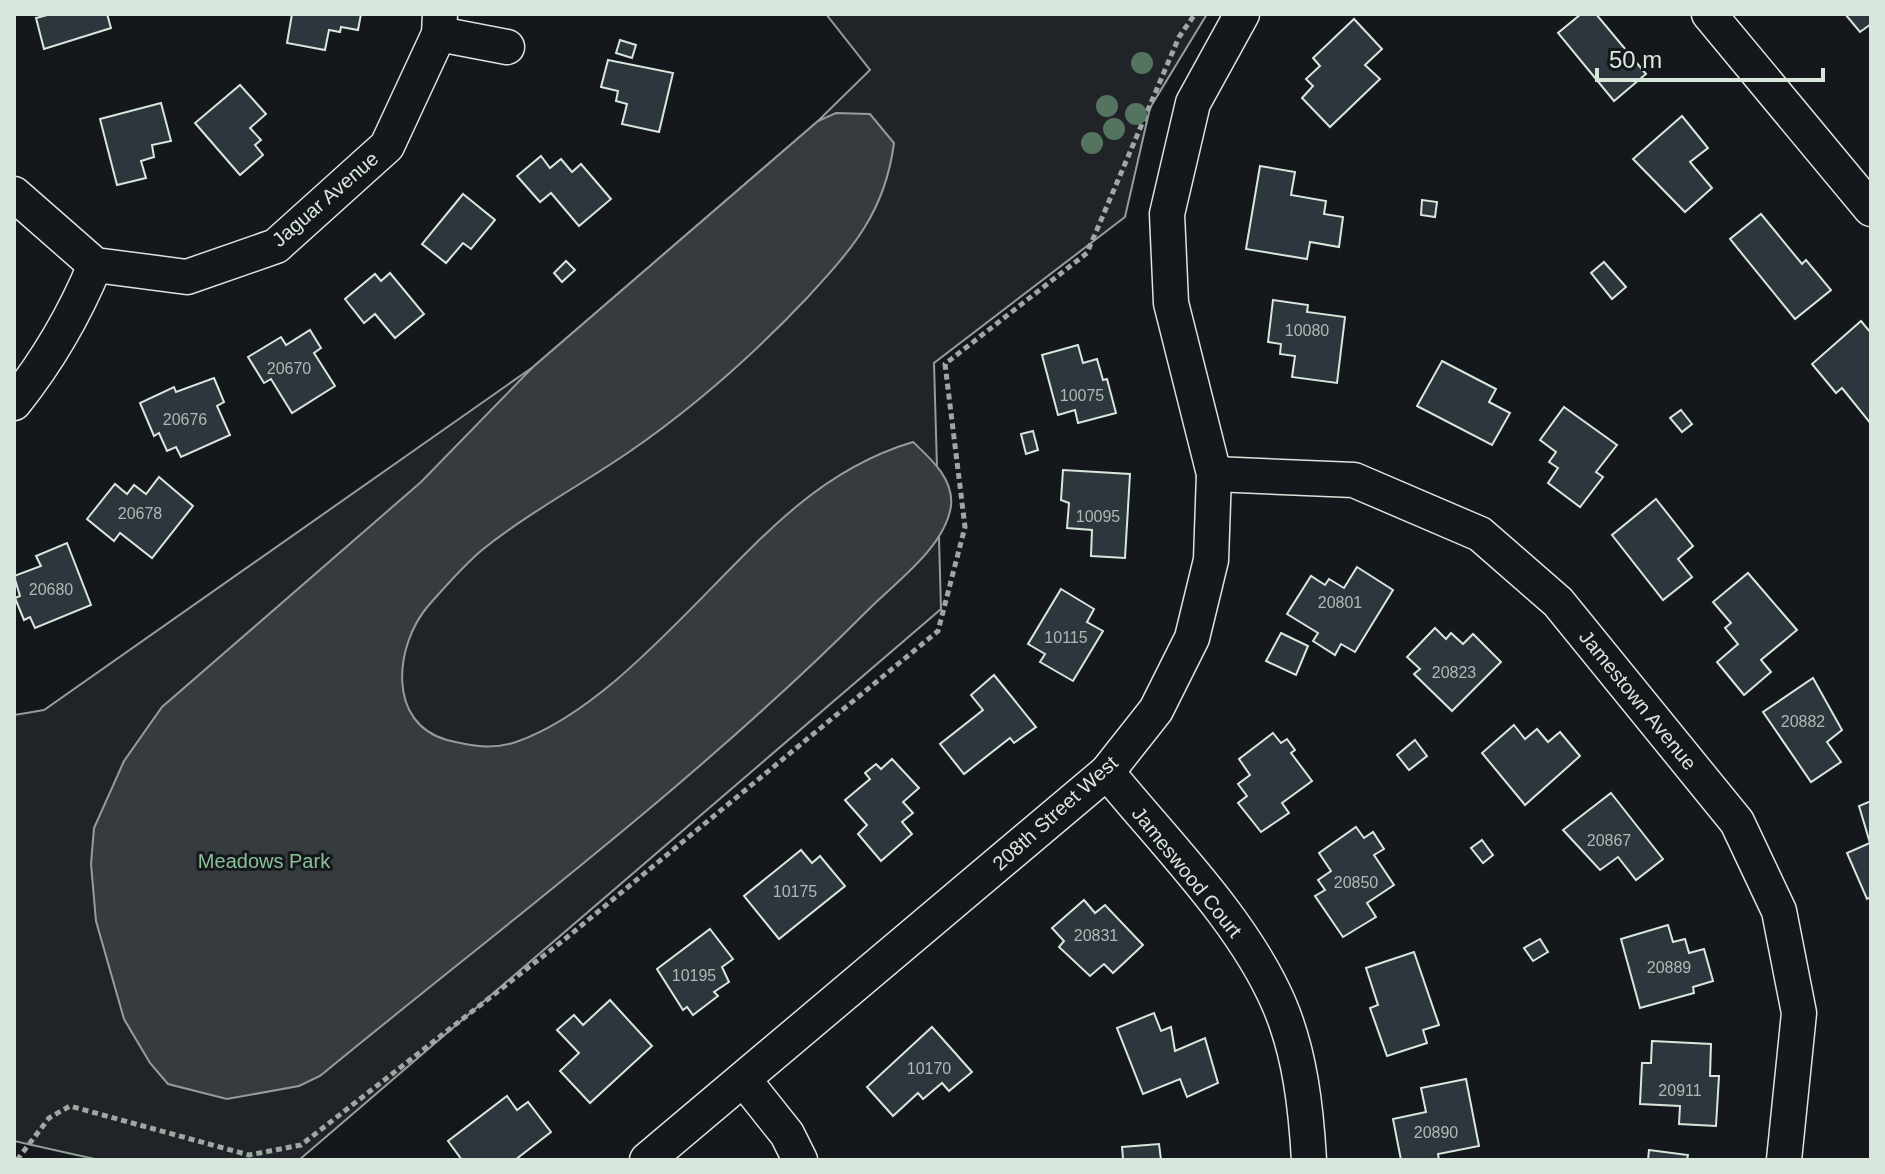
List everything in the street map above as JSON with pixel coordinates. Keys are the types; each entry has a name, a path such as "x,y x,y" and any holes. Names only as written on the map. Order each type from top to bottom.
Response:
{"street":[{"name":"208th Street West","path":"647,1160 1107,772 1156,710 1192,638 1211,560 1214,474 1171,303 1167,214 1193,103 1242,14"},
{"path":"1709,14 1871,209"},
{"name":"Jaguar Avenue","path":"95,265 187,277 276,246 387,146 440,24 507,47"},
{"path":"14,194 95,265 72,320 14,403"},
{"name":"Jamestown Avenue","path":"1214,474 1354,480 1480,534 1558,602 1737,822 1779,911 1799,1013 1784,1160"},
{"name":"Jameswood Court","path":"1107,772 1236,930 1279,1004 1305,1097 1309,1160"},
{"path":"744,1080 787,1134 800,1160"}],"path":[{"path":"17,1160 49,1118 70,1106 249,1155 301,1145 565,939 938,631 965,527 945,364 1087,253 1179,37 1195,14"}],"green space":[{"name":"Meadows Park","path":"826,14 1207,14 1150,108 1125,217 934,363 941,609 299,1160 99,1160 14,1141 14,715 44,710 533,367 818,121 870,70"}],"shaded area":[{"path":"836,113 870,114 894,143 883,190 852,246 786,320 699,399 629,452 536,511 482,550 461,570 428,606 408,641 403,661 405,700 414,717 427,731 447,740 473,745 516,742 554,724 592,700 628,670 765,534 810,495 866,460 913,442 940,470 949,487 951,506 939,536 905,575 738,732 600,849 320,1076 299,1086 227,1099 168,1084 150,1063 124,1019 96,921 91,864 94,828 124,761 162,707 421,482 533,367 818,121"}],"building":[{"path":"51,14 107,14 111,28 44,49 36,18"},
{"path":"292,14 361,14 358,30 341,27 340,32 329,30 325,50 287,43"},
{"path":"1581,14 1596,14 1646,74 1614,101 1558,33"},
{"path":"1845,14 1871,14 1871,24 1860,32"},
{"path":"1354,19 1382,49 1365,65 1380,79 1330,127 1302,98 1313,86 1306,79 1320,66 1313,58"},
{"path":"620,40 636,45 632,58 616,53"},
{"path":"608,60 673,73 659,132 622,124 627,104 616,101 618,91 601,87"},
{"path":"240,85 266,114 250,128 261,140 255,145 263,155 240,175 195,123"},
{"path":"161,103 171,141 152,145 154,157 141,161 146,178 117,185 100,119"},
{"path":"1682,116 1708,148 1690,162 1712,188 1685,212 1633,159"},
{"path":"541,156 550,168 561,159 572,172 581,164 611,199 579,226 551,193 540,202 517,176"},
{"path":"1260,166 1295,172 1291,195 1326,201 1324,214 1343,217 1339,247 1310,242 1307,259 1246,249"},
{"path":"463,194 495,220 471,249 463,243 446,263 422,244"},
{"path":"1422,200 1437,202 1435,217 1421,215"},
{"path":"1761,214 1802,264 1806,260 1831,290 1795,319 1730,239"},
{"path":"566,261 575,270 562,282 554,273"},
{"path":"1604,262 1626,287 1612,299 1591,273"},
{"path":"390,273 424,314 395,338 375,314 364,323 345,299 375,274 381,281"},
{"path":"1273,300 1308,305 1307,312 1345,317 1337,383 1292,377 1295,356 1280,354 1281,344 1268,342"},
{"path":"1861,321 1871,333 1871,424 1842,388 1836,393 1812,364"},
{"path":"310,330 321,348 314,353 335,386 292,413 271,379 264,383 248,357 281,337 286,345"},
{"path":"1078,345 1083,363 1097,359 1103,380 1107,379 1116,413 1078,423 1075,410 1058,415 1042,355"},
{"path":"1442,361 1496,389 1489,402 1510,413 1492,445 1417,406"},
{"path":"214,378 224,402 217,406 230,435 181,457 176,447 167,451 159,433 154,436 140,403 174,387 176,392"},
{"path":"1564,407 1617,445 1596,472 1603,477 1580,507 1548,483 1558,468 1549,462 1556,452 1540,440"},
{"path":"1681,410 1692,424 1682,432 1670,418"},
{"path":"1033,431 1038,450 1026,454 1021,434"},
{"path":"1063,470 1130,474 1125,558 1091,556 1092,530 1067,528 1069,503 1061,500"},
{"path":"159,477 193,506 152,558 120,533 114,541 87,519 115,484 127,494 134,485 146,494"},
{"path":"1656,499 1693,546 1678,559 1692,577 1663,600 1612,535"},
{"path":"67,543 91,605 35,628 30,617 24,620 15,598 20,596 14,576 41,566 36,556"},
{"path":"1357,567 1393,590 1355,652 1341,644 1335,655 1313,641 1318,633 1287,614 1311,576 1325,585 1329,579 1344,588"},
{"path":"1748,573 1797,630 1761,660 1771,672 1744,695 1717,662 1738,644 1725,628 1731,623 1713,602"},
{"path":"1061,589 1094,609 1087,622 1103,631 1073,681 1040,662 1045,654 1028,644"},
{"path":"1435,628 1446,639 1451,633 1463,644 1473,634 1501,662 1452,711 1414,674 1420,669 1407,657"},
{"path":"1281,633 1308,646 1296,675 1266,661"},
{"path":"994,675 1036,727 1014,743 1010,738 964,774 940,744 983,710 971,695"},
{"path":"1813,678 1842,730 1827,742 1841,762 1811,782 1763,712"},
{"path":"1514,725 1525,739 1537,729 1548,742 1560,732 1580,756 1525,805 1482,753"},
{"path":"1273,733 1281,743 1287,739 1295,750 1291,753 1312,781 1282,803 1289,813 1261,832 1238,803 1247,796 1238,784 1250,775 1239,759"},
{"path":"1415,740 1427,756 1409,770 1397,755"},
{"path":"892,759 919,788 903,802 913,813 902,822 912,834 881,861 858,834 867,825 845,800 870,779 865,773 876,764 881,769"},
{"path":"1611,793 1663,859 1636,880 1618,857 1600,870 1563,830"},
{"path":"1871,801 1871,897 1867,899 1847,853 1870,843 1859,806"},
{"path":"1356,827 1364,838 1373,832 1384,849 1374,855 1394,885 1367,903 1376,917 1343,937 1315,896 1325,890 1318,880 1331,871 1319,853"},
{"path":"1482,840 1493,855 1483,863 1471,848"},
{"path":"801,850 812,863 820,856 845,886 779,939 744,896"},
{"path":"1084,900 1095,913 1105,905 1143,945 1113,973 1104,964 1090,976 1059,947 1064,941 1052,928"},
{"path":"1668,925 1673,942 1685,939 1689,953 1704,949 1713,981 1693,987 1694,993 1640,1008 1621,939"},
{"path":"710,929 733,959 722,967 729,982 714,992 718,996 693,1015 687,1007 683,1010 657,969"},
{"path":"1540,939 1548,952 1533,961 1524,948"},
{"path":"1414,952 1439,1025 1423,1030 1427,1043 1387,1056 1370,1008 1378,1005 1366,968"},
{"path":"610,1000 652,1046 590,1103 560,1071 579,1053 557,1030 574,1015 583,1025"},
{"path":"1154,1013 1161,1031 1171,1027 1175,1051 1205,1038 1218,1083 1187,1097 1180,1079 1143,1094 1117,1028"},
{"path":"932,1027 972,1072 949,1091 942,1083 923,1099 918,1093 893,1116 867,1087"},
{"path":"1652,1041 1711,1044 1710,1076 1719,1076 1716,1126 1679,1124 1680,1106 1640,1104 1642,1063 1651,1063"},
{"path":"1466,1079 1479,1146 1438,1154 1439,1160 1401,1160 1393,1119 1426,1112 1421,1088"},
{"path":"507,1096 517,1110 528,1102 551,1132 515,1160 462,1160 448,1141"},
{"path":"1159,1144 1161,1160 1116,1160 1123,1159 1122,1147"},
{"path":"1649,1150 1688,1155 1687,1160 1648,1160"}]}
